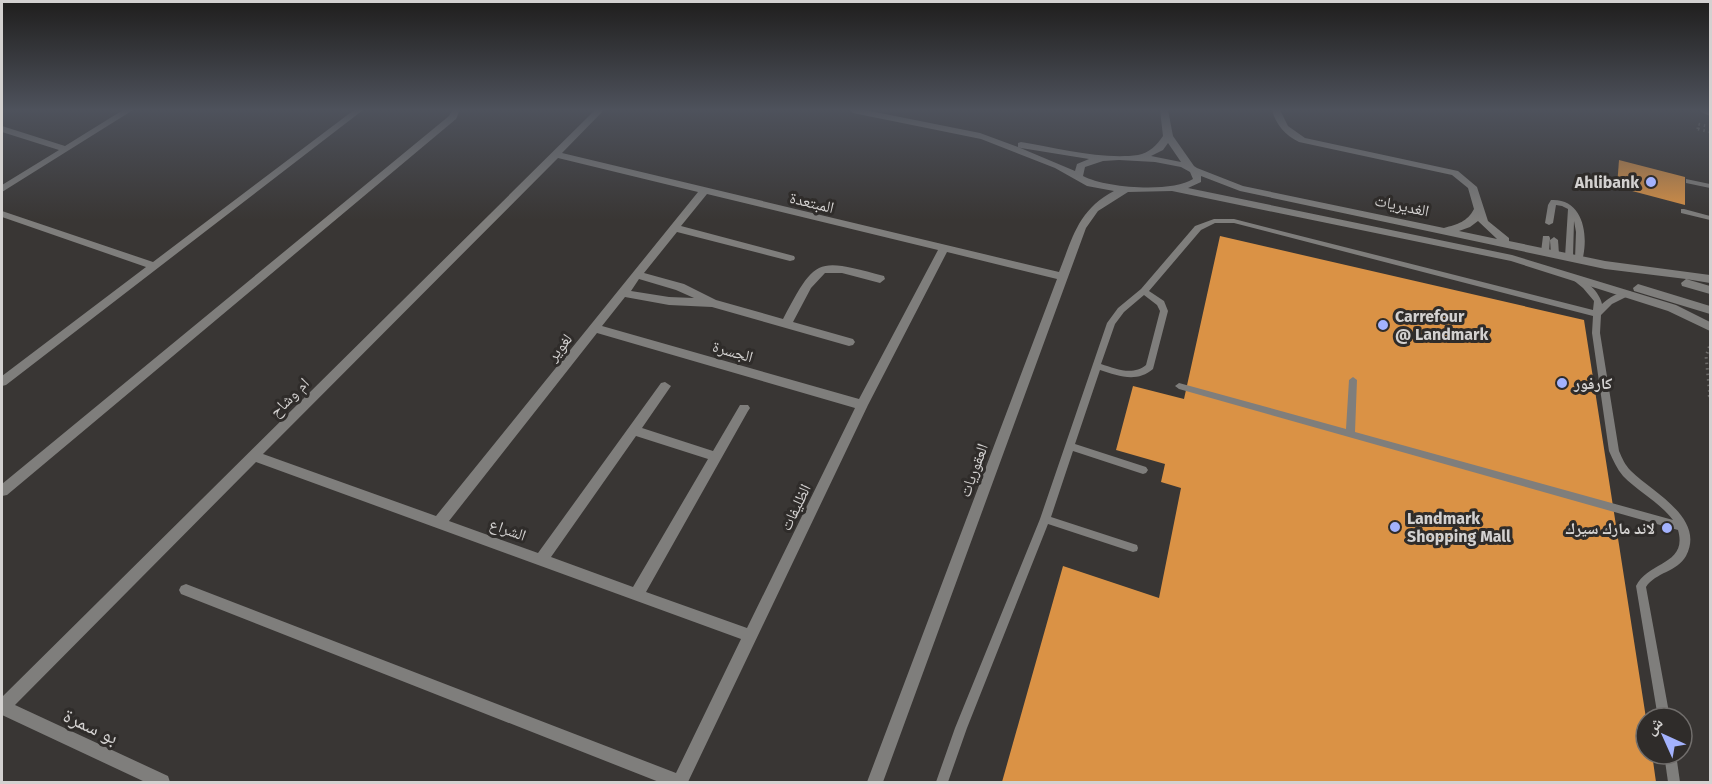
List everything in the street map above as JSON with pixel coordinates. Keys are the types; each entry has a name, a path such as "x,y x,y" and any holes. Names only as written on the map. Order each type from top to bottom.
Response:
{"street":[{"path":"58,147 66,149"},
{"path":"2,189 70,147"},
{"path":"2,382 311,147"},
{"path":"2,491 417,147"},
{"name":"ام وشاح","path":"2,707 563,147"},
{"path":"1006,147 1079,176 1093,184 1127,188 1172,188 1195,184 1198,180 1176,147"},
{"path":"1030,147 1107,158"},
{"path":"1137,159 1147,156 1161,147"},
{"path":"1333,147 1455,173 1472,187 1478,211 1487,227 1517,246"},
{"name":"المبتعدة","path":"555,154 1063,277"},
{"path":"1079,176 1078,170 1085,162 1107,158"},
{"name":"الغديريات","path":"1107,158 1168,160 1240,188 1695,284 1710,290"},
{"name":"العقوريات","path":"875,783 1086,216 1104,199 1127,188"},
{"name":"الغديريات","path":"1172,188 1596,276 1710,310"},
{"name":"لغوير","path":"439,523 704,191"},
{"path":"1444,230 1467,225 1478,211"},
{"path":"2,214 154,266"},
{"path":"675,228 790,258"},
{"name":"الظليفات","path":"679,783 862,405 944,249"},
{"name":"الغديريات","path":"1512,258 1672,308 1710,327"},
{"name":"الغديريات","path":"1605,265 1710,279"},
{"path":"786,324 814,276 821,270 833,268 880,279"},
{"path":"637,275 680,287 712,303 849,342"},
{"path":"623,293 669,301 712,303"},
{"name":"الجسرة","path":"595,328 862,405"},
{"path":"541,560 665,386"},
{"path":"637,594 744,408"},
{"path":"634,430 717,457"},
{"name":"الشراع","path":"253,456 751,636"},
{"path":"186,590 679,783"},
{"name":"بو سمرة","path":"2,707 162,783"}],"lane":[{"path":"1689,181 1710,186"},
{"path":"1549,223 1554,202 1564,204 1571,210 1580,223 1574,258"},
{"path":"1684,211 1710,218"},
{"path":"942,783 961,728 1045,519 1071,447 1096,366 1116,316 1144,291 1198,228 1214,221 1256,227 1597,314"},
{"path":"1550,239 1550,253"},
{"path":"1576,279 1594,293 1598,301 1596,333 1614,451 1626,472 1675,514 1682,527 1684,549 1677,559 1667,567 1648,576 1641,586 1662,706"},
{"path":"1096,366 1132,375 1146,372 1150,367 1164,311 1161,303 1144,291"},
{"path":"1597,314 1609,302 1627,293"},
{"path":"1350,434 1353,380"},
{"path":"1179,386 1682,527"},
{"path":"1071,447 1143,470"},
{"path":"1045,519 1133,548"},
{"path":"1672,766 1674,783"}],"path":[{"path":"1710,345 1706,356 1710,400"}],"building":[{"name":"Ahlibank","path":"1619,160 1685,177 1685,205 1617,187"},
{"name":"Landmark Shopping Mall","path":"1220,236 1584,320 1644,706 1634,706 1634,766 1654,766 1656,782 1002,782 1063,566 1159,598 1181,488 1161,482 1165,464 1116,450 1133,386 1184,399"}],"place":[{"name":"Ahlibank","path":"1651,182"},
{"name":"Carrefour @ Landmark","path":"1383,325"},
{"name":"كارفور","path":"1562,383"},
{"name":"Landmark Shopping Mall","path":"1395,527"},
{"name":"لاند مارك سيرك","path":"1667,528"}]}
